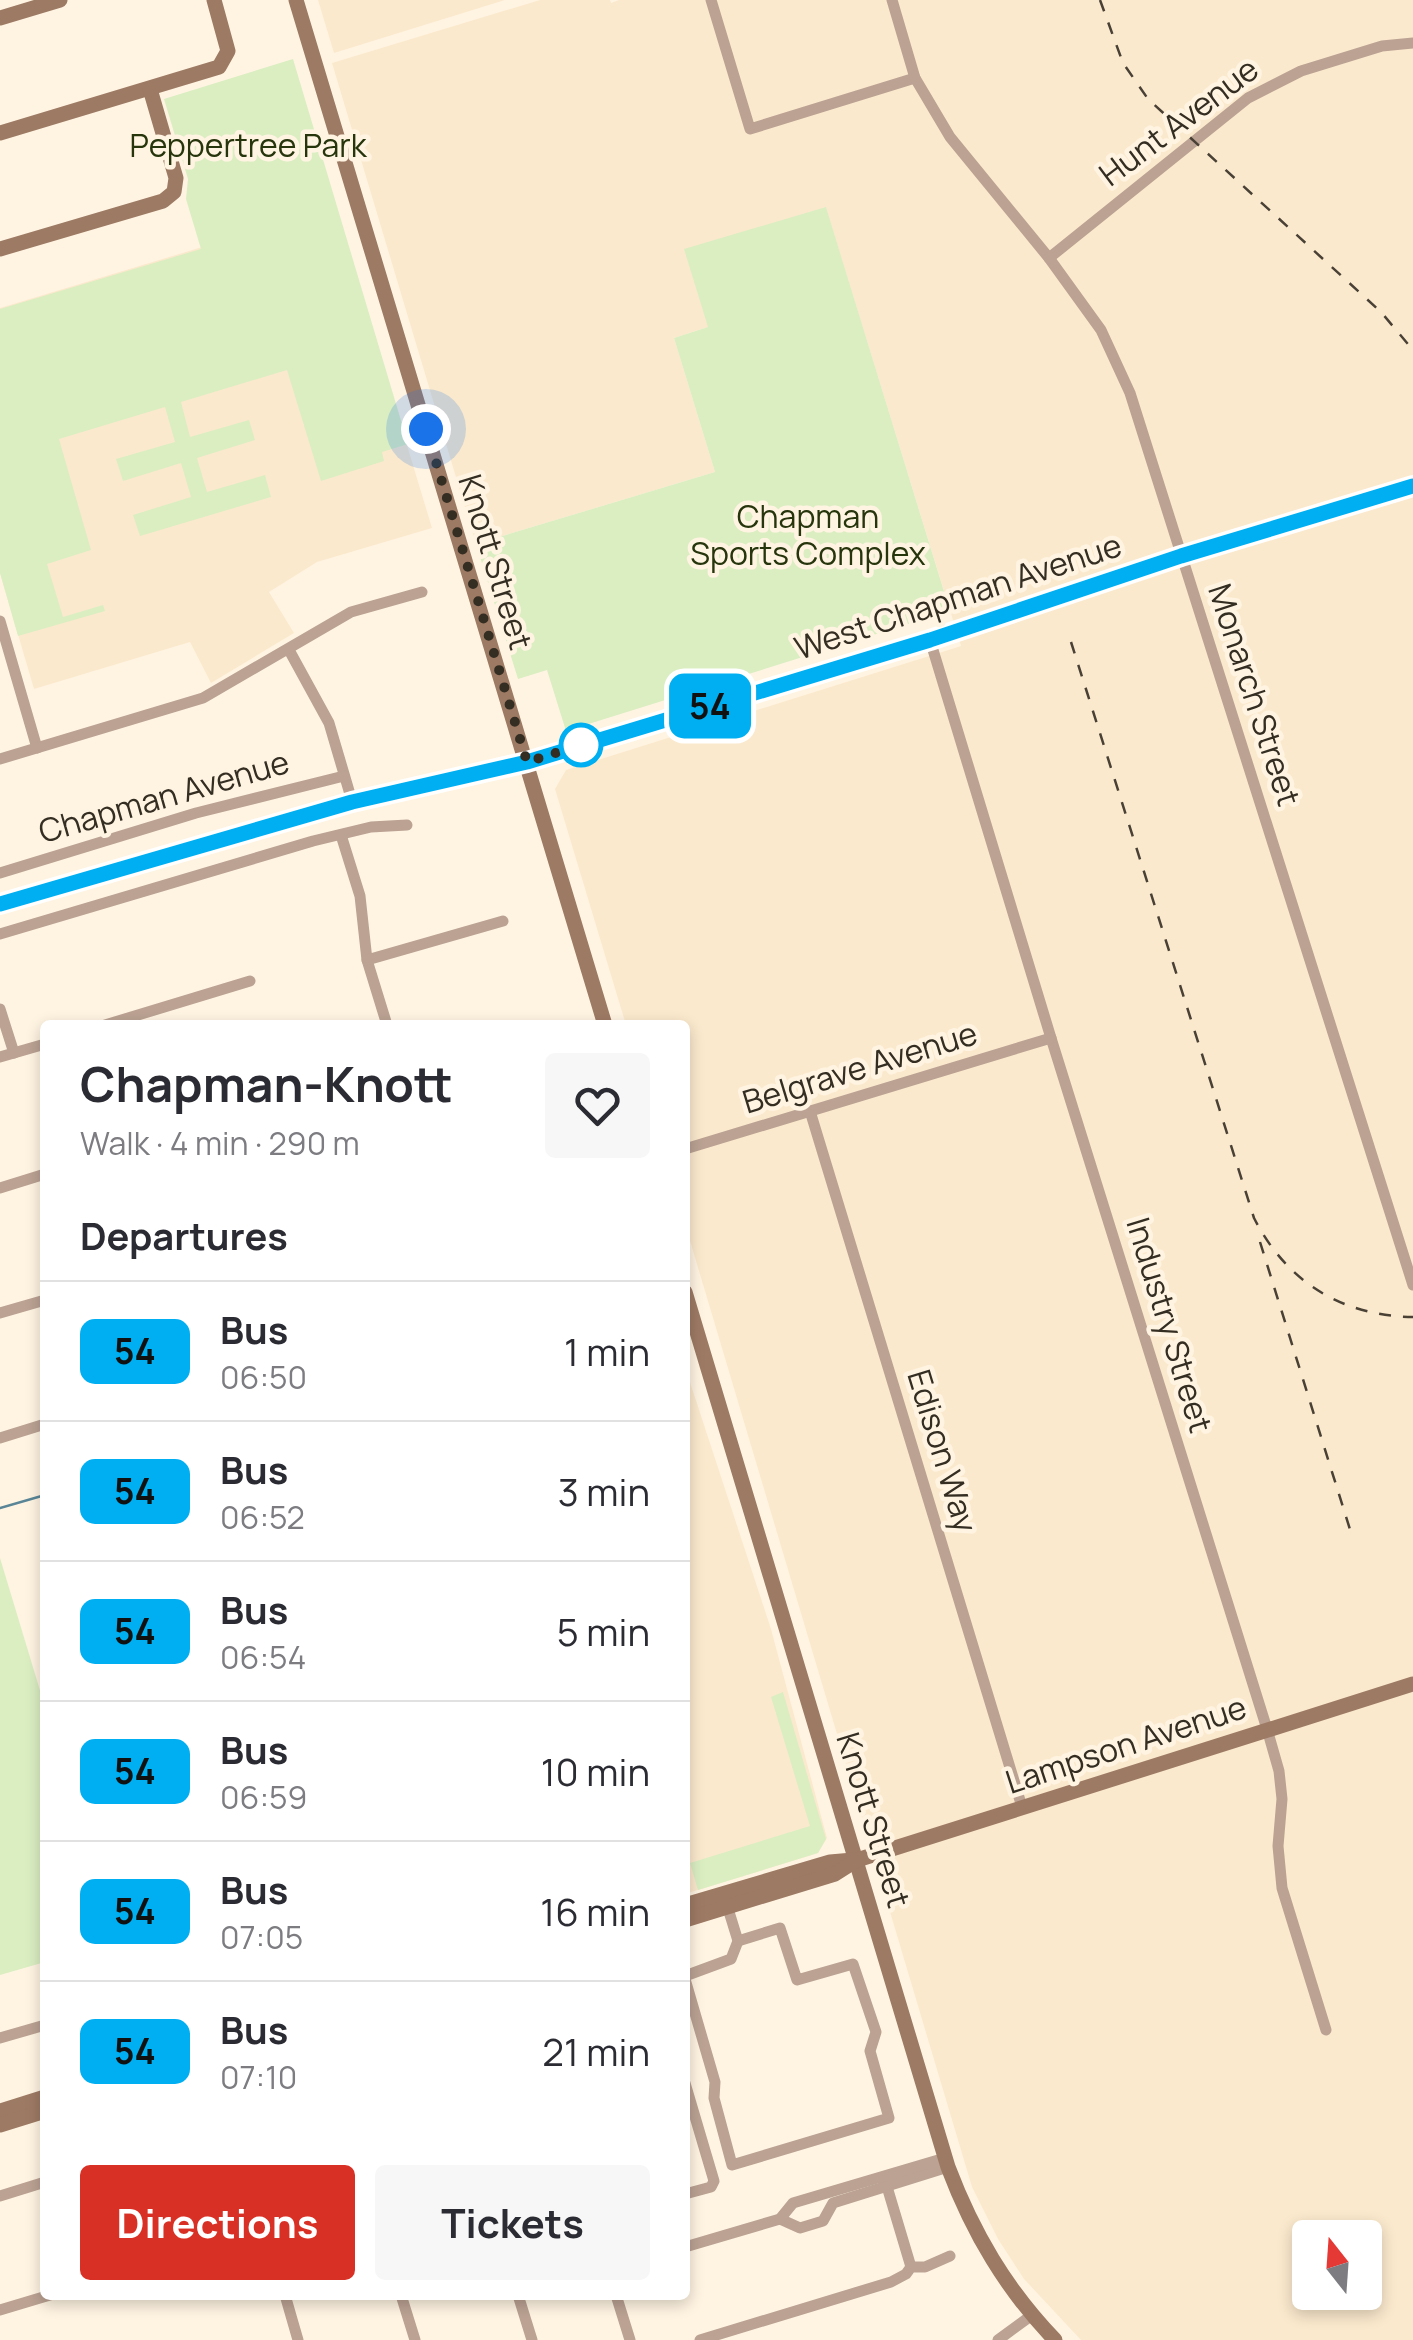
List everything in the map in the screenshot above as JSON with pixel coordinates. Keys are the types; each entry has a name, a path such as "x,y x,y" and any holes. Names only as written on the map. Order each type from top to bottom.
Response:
{"main road":[{"path":"0,18 60,0"},
{"path":"0,133 219,66 225,60 227,40 214,0"},
{"name":"Knott Street","path":"296,0 604,1020"},
{"path":"0,250 168,198 176,178 150,88"},
{"name":"West Chapman Avenue","path":"0,904 352,802 527,762 930,640 1181,556 1413,486"},
{"name":"Knott Street","path":"690,1309 946,2163 973,2228 1003,2278 1055,2340"},
{"name":"Lampson Avenue","path":"690,1918 726,1900 830,1862 856,1860 1413,1684"},
{"name":"Lampson Avenue","path":"690,1904 726,1900"},
{"path":"0,2111 40,2099"},
{"path":"0,2125 40,2113"}],"street":[{"path":"711,0 750,129 916,78"},
{"name":"Monarch Street","path":"892,0 916,78 950,136 1049,258 1101,330 1130,393 1413,1285"},
{"name":"Hunt Avenue","path":"1049,258 1248,98 1302,71 1382,46 1413,42"},
{"path":"0,759 202,698 350,612 422,592"},
{"path":"0,620 36,748"},
{"name":"Industry Street","path":"930,640 1279,1771 1282,1888 1326,2030"},
{"path":"289,650 329,724 352,802"},
{"name":"Chapman Avenue","path":"0,872 196,813 344,776"},
{"path":"0,934 273,852 371,827 407,825"},
{"path":"341,835 360,896 367,960 385,1020"},
{"path":"367,960 504,921"},
{"path":"122,1020 250,980"},
{"path":"0,1009 14,1053"},
{"name":"Belgrave Avenue","path":"690,1147 1051,1038"},
{"path":"0,1057 40,1045"},
{"name":"Edison Way","path":"810,1111 1022,1807"},
{"path":"0,1188 40,1176"},
{"path":"0,1313 40,1301"},
{"path":"0,1438 40,1426"},
{"path":"690,1976 731,1960 738,1941 726,1900"},
{"path":"690,1996 732,2165 888,2118 870,2050 876,2032 853,1964 797,1980 780,1928 738,1941"},
{"path":"0,2038 40,2026"},
{"path":"690,2101 713,2184 690,2192"},
{"path":"690,2246 780,2218 793,2202 831,2198 946,2163"},
{"path":"700,2340 891,2282 906,2274 911,2266 885,2181"},
{"path":"0,2196 40,2184"},
{"path":"780,2218 800,2228 823,2221 831,2198"},
{"path":"911,2266 926,2268 950,2256"},
{"path":"0,2310 40,2298"},
{"path":"286,2300 296,2339"},
{"path":"403,2300 415,2340"},
{"path":"520,2300 532,2340"},
{"path":"618,2300 630,2340"},
{"path":"998,2340 1032,2315"}],"shaded area":[{"path":"318,0 505,0 334,53"},
{"path":"540,0 1413,0 1413,2340 1081,2340 1024,2279 972,2187 690,1241 690,1020 624,1020 555,789 566,770 961,646 826,208 708,327 674,338 715,472 476,544 332,63"},
{"path":"335,207 432,528 317,562 269,592 294,633 211,683 190,642 34,689 0,573 0,308"},
{"path":"690,1382 771,1629 827,1838 818,1853 690,1892"}],"green space":[{"name":"Peppertree Park","path":"293,59 408,444 382,452 384,461 321,481 287,370 181,402 190,437 249,420 255,440 197,458 207,492 265,475 271,497 140,536 133,515 191,497 181,463 123,481 116,459 175,442 165,407 59,439 91,550 47,564 63,617 103,605 105,611 18,636 0,573 0,309 201,249 186,199 188,179 164,99"},
{"name":"Chapman Sports Complex","path":"826,207 950,611 566,731 547,670 518,679 476,544 715,472 674,338 708,327 684,249"},
{"path":"0,1558 40,1690 40,1963 0,1975"},
{"path":"783,1692 826,1839 818,1853 698,1890 690,1863 810,1826 771,1697"}],"waterway":[{"path":"0,1508 40,1496"}],"railway":[{"path":"1100,0 1123,63 1148,99 1381,312 1413,350"},
{"path":"1071,642 1254,1218 1282,1260 1318,1291 1362,1310 1413,1317"},
{"path":"1260,1242 1353,1539"}],"bus line":[{"name":"54","path":"0,904 352,802 527,762 930,640 1181,556 1413,486"}],"route":[{"path":"426,429 527,762 584,744 581,745"}]}
